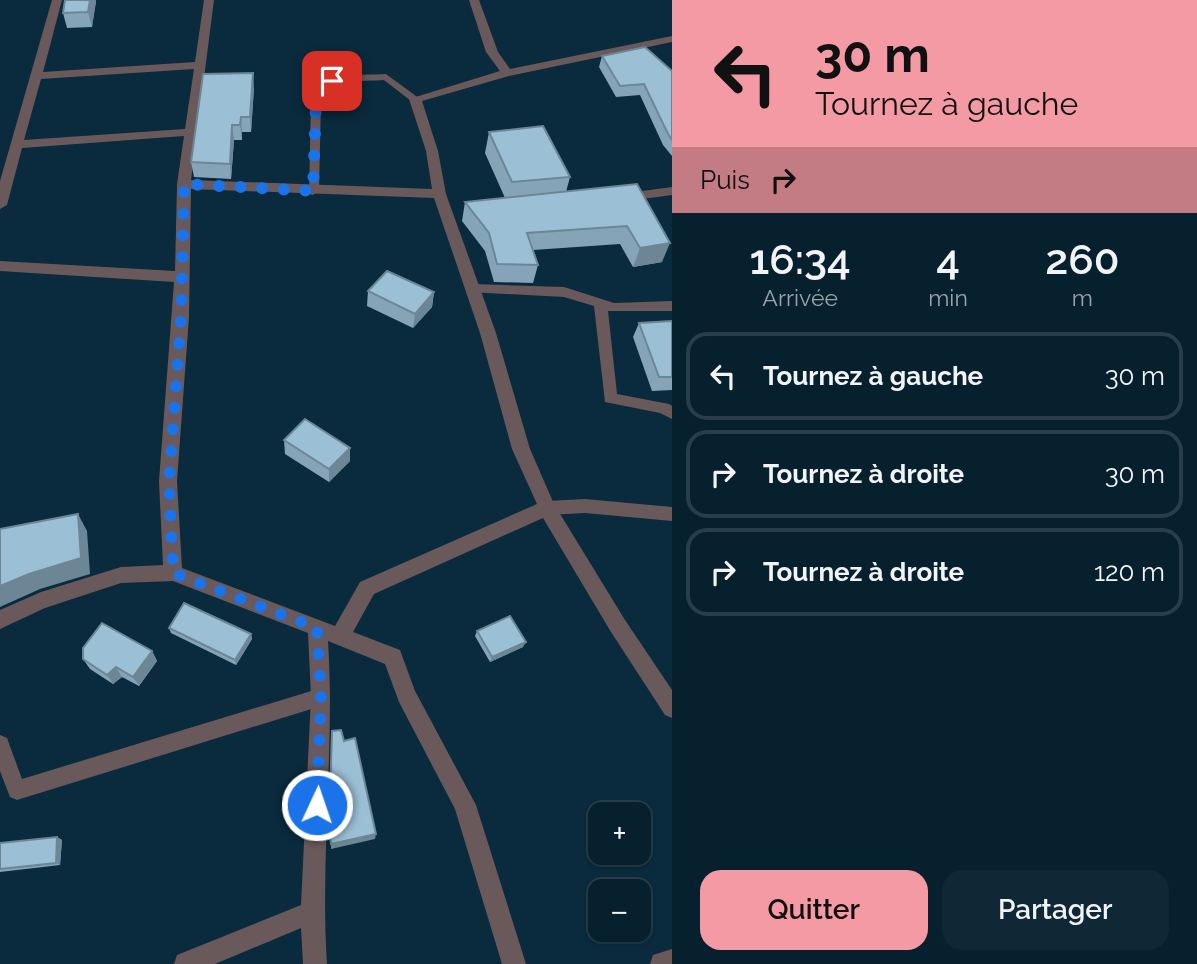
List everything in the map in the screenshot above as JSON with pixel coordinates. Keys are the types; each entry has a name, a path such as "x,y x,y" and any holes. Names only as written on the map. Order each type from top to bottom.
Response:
{"street":[{"path":"0,205 57,0"},
{"path":"173,573 169,481 182,277 184,184 209,0"},
{"path":"474,0 492,52 507,73"},
{"path":"672,38 507,73 415,99 432,151 439,194 453,214 521,449 547,508 618,626 672,708"},
{"path":"35,76 201,65"},
{"path":"16,145 192,132"},
{"path":"184,184 439,194"},
{"path":"600,201 672,191"},
{"path":"0,266 182,277"},
{"path":"340,636 367,588 547,508"},
{"path":"0,620 41,601 121,575 173,573 393,657 406,695 464,805 514,964"},
{"path":"315,964 312,912 321,697 317,628"},
{"path":"186,964 312,912"},
{"path":"662,964 672,961"}],"lane":[{"path":"313,191 316,100 320,91 332,81 386,77 415,99"},
{"path":"473,289 564,292 614,307 672,306"},
{"path":"600,303 610,398 664,408 672,414"},
{"path":"547,508 585,506 672,514"},
{"path":"0,745 17,790 321,697"}],"building":[{"path":"65,0 90,0 88,12 63,13"},
{"path":"645,47 672,71 672,140 644,84 620,86 602,56"},
{"path":"253,73 250,117 241,117 240,125 232,125 230,164 191,162 203,74"},
{"path":"543,126 570,177 512,182 489,132"},
{"path":"637,184 670,243 640,248 627,226 527,233 538,265 497,264 489,233 465,202"},
{"path":"387,271 434,292 415,314 368,291"},
{"path":"672,321 672,377 659,377 639,323"},
{"path":"305,419 350,448 329,469 284,440"},
{"path":"78,514 81,558 0,586 0,529"},
{"path":"184,603 251,634 235,660 169,628"},
{"path":"510,616 526,642 492,657 477,631"},
{"path":"102,623 152,651 133,677 116,667 107,675 83,659 83,648"},
{"path":"341,730 344,741 355,738 376,834 331,844 329,831 332,731"},
{"path":"57,837 56,863 0,869 0,843"}],"route":[{"path":"317,805 321,697 317,628 173,573 169,481 181,317 184,184 313,191 316,100 320,91 332,81"}]}
